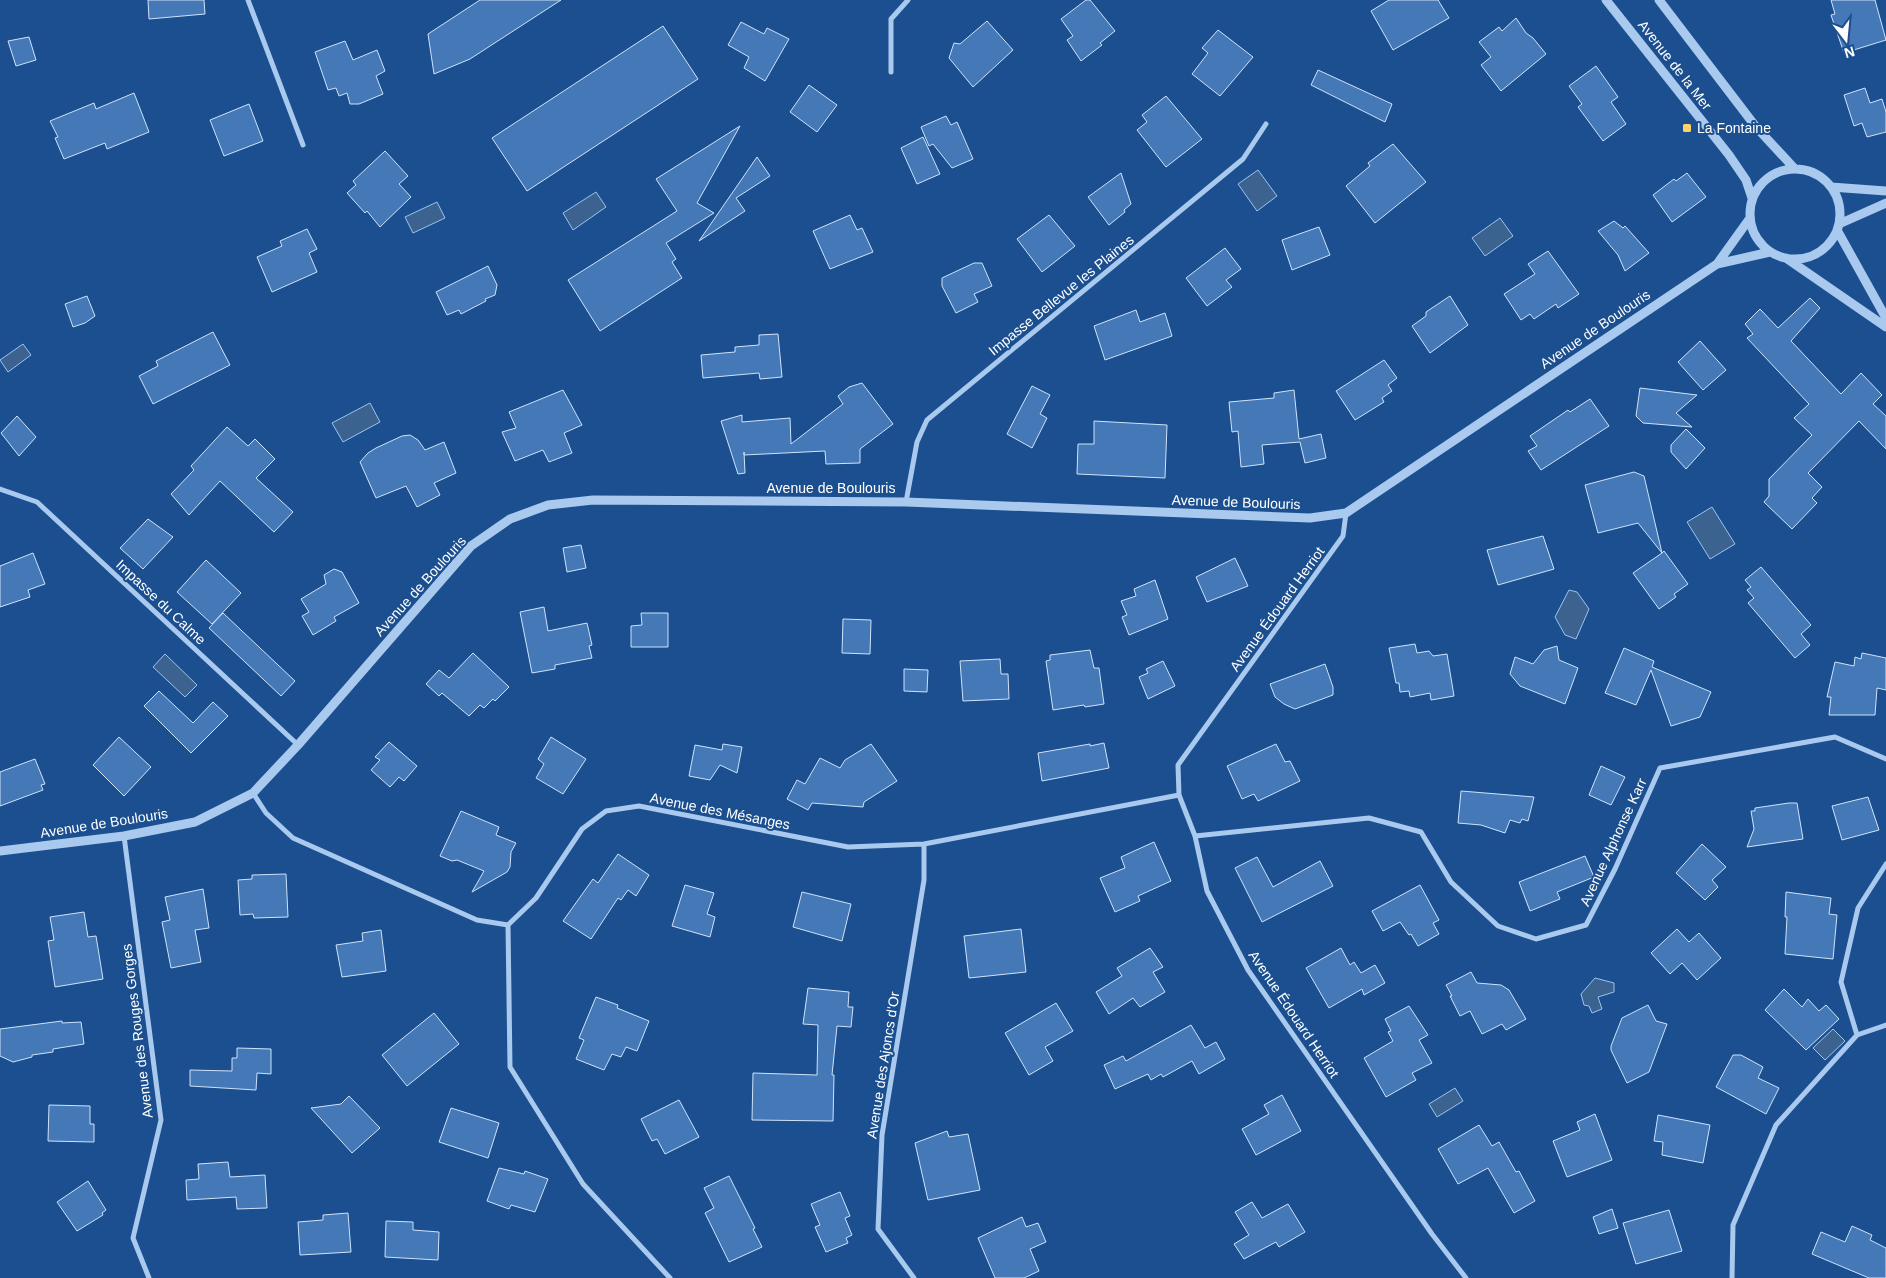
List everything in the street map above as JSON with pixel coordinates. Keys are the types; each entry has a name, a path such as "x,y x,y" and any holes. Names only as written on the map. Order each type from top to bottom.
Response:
{"street":[{"path":"248,0 303,145"},
{"path":"891,72 891,19 908,0"},
{"name":"Avenue de la Mer","path":"1606,0 1729,155 1746,180 1752,198"},
{"name":"Avenue de la Mer","path":"1659,0 1756,127 1796,169"},
{"name":"Impasse Bellevue les Plaines","path":"906,502 917,442 927,420 1243,159 1266,124"},
{"path":"1786,258 1807,257 1816,253 1832,240 1838,227 1840,211 1837,198 1831,187 1809,171 1796,169 1782,171 1770,176 1759,186 1752,198 1750,218 1756,237 1770,252 1786,258 1886,327"},
{"path":"1831,187 1886,191"},
{"path":"1838,227 1886,203"},
{"name":"Avenue de Boulouris","path":"0,851 124,836 195,822 253,792 298,745 471,546 510,519 548,505 593,500 906,502 1310,518 1346,513 1716,264 1750,218"},
{"path":"1838,227 1886,318"},
{"name":"Avenue de Boulouris","path":"1716,264 1770,252"},
{"name":"Impasse du Calme","path":"0,489 37,502 298,745"},
{"name":"Avenue Édouard Herriot","path":"1346,513 1344,536 1178,765 1179,795 1195,836 1208,891 1248,970 1421,1218 1466,1278"},
{"name":"Avenue Alphonse Karr","path":"1195,836 1368,818 1421,832 1451,882 1498,926 1536,939 1586,925 1615,869 1660,768 1835,737 1886,759"},
{"path":"253,792 266,813 294,838 477,920 508,925 510,1067 583,1184 670,1278"},
{"name":"Avenue des Mésanges","path":"508,925 536,898 582,829 606,811 638,806 848,847 924,844 1179,795"},
{"name":"Avenue des Rouges Gorges","path":"124,836 161,1120 133,1238 149,1278"},
{"name":"Avenue des Ajoncs d'Or","path":"914,1278 878,1229 882,1136 924,880 924,844"},
{"path":"1857,1035 1842,982 1858,908 1886,864"},
{"path":"1732,1278 1733,1225 1776,1125 1857,1035 1886,1025"}],"water":[{"path":"1258,170 1277,196 1257,211 1238,184"},
{"path":"596,192 606,207 573,230 563,213"},
{"path":"437,202 445,218 413,233 405,217"},
{"path":"1500,218 1513,236 1485,256 1472,238"},
{"path":"23,344 31,355 8,372 0,360"},
{"path":"370,403 380,422 343,442 332,423"},
{"path":"1712,507 1735,544 1710,559 1687,522"},
{"path":"1569,590 1577,592 1589,609 1576,639 1565,635 1555,617"},
{"path":"165,654 197,685 185,697 153,667"},
{"path":"1595,978 1614,983 1614,992 1598,997 1602,1009 1592,1013 1589,1006 1584,1005 1581,994"},
{"path":"1833,1029 1845,1041 1825,1060 1813,1048"},
{"path":"1455,1088 1463,1101 1437,1117 1429,1104"}],"building":[{"path":"148,0 204,0 205,14 149,19"},
{"path":"480,0 561,0 470,59 434,74 428,34"},
{"path":"1086,0 1090,0 1115,31 1100,43 1102,45 1081,61 1067,40 1073,36 1061,19"},
{"path":"1389,0 1438,0 1449,18 1393,50 1371,11"},
{"path":"1831,0 1875,0 1886,40 1844,53 1831,15 1835,14"},
{"path":"1516,18 1526,33 1533,38 1546,54 1501,91 1481,65 1491,57 1479,42 1499,27 1502,31"},
{"path":"987,21 1013,50 973,87 949,58 954,43 960,44"},
{"path":"741,22 764,34 767,28 789,39 765,81 744,68 749,57 728,45"},
{"path":"663,26 698,79 527,191 492,138"},
{"path":"1218,30 1253,57 1220,96 1192,74 1208,53 1202,48"},
{"path":"29,37 36,60 16,66 8,41"},
{"path":"345,41 353,60 377,50 385,71 376,76 383,94 359,104 350,104 347,93 339,96 336,88 328,90 315,52"},
{"path":"1596,66 1618,97 1611,102 1626,124 1603,141 1578,107 1582,104 1569,86"},
{"path":"1318,70 1392,104 1385,122 1311,85"},
{"path":"809,85 837,105 817,132 790,112"},
{"path":"1865,88 1870,103 1882,99 1886,112 1886,132 1867,137 1862,123 1854,126 1844,95"},
{"path":"134,93 149,132 107,149 105,143 64,159 55,138 58,137 50,121 94,103 96,109"},
{"path":"1166,96 1202,139 1166,167 1137,130 1147,122 1142,115"},
{"path":"249,104 263,141 224,156 210,120"},
{"path":"946,116 951,125 957,122 973,159 952,168 933,144 929,146 921,127"},
{"path":"740,126 697,203 714,213 666,243 676,259 672,262 682,278 600,331 568,280 677,211 656,179"},
{"path":"923,137 940,174 917,184 901,148"},
{"path":"1393,144 1426,182 1375,223 1346,186 1370,166 1368,163"},
{"path":"385,151 408,176 399,184 411,197 380,227 367,211 365,213 347,193 356,185 353,181"},
{"path":"757,157 770,176 736,198 745,211 699,241"},
{"path":"1121,173 1131,204 1124,210 1125,212 1109,225 1088,197"},
{"path":"1687,173 1706,197 1672,222 1653,195 1674,179 1676,181"},
{"path":"850,215 857,230 862,228 873,252 830,269 813,231"},
{"path":"1049,215 1075,246 1042,272 1017,239"},
{"path":"1614,221 1623,228 1625,226 1649,253 1625,271 1618,255 1598,231"},
{"path":"1319,227 1330,255 1292,270 1282,240"},
{"path":"307,229 317,249 309,253 317,272 272,292 257,257 282,246 280,241"},
{"path":"1225,248 1241,269 1226,280 1232,287 1207,306 1186,278"},
{"path":"1548,251 1579,294 1558,308 1556,304 1534,319 1530,314 1521,320 1504,294 1535,274 1528,264"},
{"path":"974,263 982,263 992,286 974,294 978,302 956,313 942,286 942,278"},
{"path":"488,266 497,285 495,295 461,314 459,310 447,315 436,292"},
{"path":"87,296 95,316 85,323 73,327 65,304"},
{"path":"1450,296 1468,325 1430,353 1412,326 1426,316 1426,312"},
{"path":"1810,298 1820,308 1791,341 1841,394 1861,373 1882,395 1873,404 1886,416 1886,449 1859,421 1808,473 1822,487 1812,498 1817,503 1792,529 1764,502 1769,496 1769,479 1812,435 1794,418 1809,404 1747,338 1753,334 1745,324 1760,309 1778,328"},
{"path":"1136,310 1140,322 1165,313 1172,336 1105,360 1094,326"},
{"path":"213,332 230,365 153,404 139,376 158,366 156,361"},
{"path":"778,334 782,377 760,379 759,373 703,378 701,355 735,352 735,347 759,345 759,335"},
{"path":"1700,341 1726,370 1703,390 1678,362"},
{"path":"1384,360 1397,378 1388,385 1392,391 1382,398 1384,402 1355,420 1336,391"},
{"path":"862,383 893,424 860,449 860,463 826,464 825,451 744,455 745,473 738,474 721,421 742,415 742,422 790,418 791,444 843,404 838,396 849,387"},
{"path":"1032,386 1050,395 1040,414 1047,418 1032,448 1007,434"},
{"path":"1640,388 1697,395 1676,413 1692,427 1643,423 1636,416"},
{"path":"563,390 582,425 564,433 572,453 549,462 543,450 515,461 502,432 516,428 509,412"},
{"path":"1294,390 1299,439 1321,434 1326,458 1305,463 1300,442 1262,445 1264,464 1241,467 1238,431 1232,432 1229,402 1274,398 1274,393"},
{"path":"1590,399 1609,426 1541,470 1528,451 1537,446 1530,436 1568,410 1570,412"},
{"path":"17,416 36,437 19,456 1,433"},
{"path":"1094,421 1167,425 1165,478 1077,474 1078,444 1094,444"},
{"path":"227,427 248,446 255,439 275,459 256,478 293,512 274,532 220,481 189,515 171,494 194,470 191,466"},
{"path":"1686,429 1705,448 1686,469 1671,452 1671,445"},
{"path":"410,435 418,440 425,450 444,442 456,473 434,483 440,495 417,507 406,486 376,498 360,462 368,453 376,448 402,436"},
{"path":"1634,472 1644,476 1662,553 1638,523 1598,533 1585,485"},
{"path":"148,519 173,537 143,569 120,548"},
{"path":"1543,536 1554,569 1498,585 1487,550"},
{"path":"581,545 586,568 567,572 563,548"},
{"path":"1664,551 1688,584 1674,594 1676,597 1659,609 1633,573"},
{"path":"33,553 45,584 28,590 30,597 0,607 0,566"},
{"path":"1235,558 1248,586 1207,602 1196,577"},
{"path":"206,560 241,593 212,624 177,592"},
{"path":"1761,567 1811,625 1801,634 1810,645 1795,658 1748,603 1754,598 1747,590 1751,587 1745,580"},
{"path":"334,569 342,572 359,603 334,617 336,621 313,635 302,616 309,612 301,599 326,584 324,575"},
{"path":"1155,580 1168,619 1129,635 1122,617 1127,615 1121,601 1136,596 1134,589"},
{"path":"544,607 548,631 587,623 592,645 589,646 592,658 555,665 555,669 532,673 520,612"},
{"path":"223,613 295,681 281,696 209,628"},
{"path":"641,613 668,613 668,647 631,647 631,626 642,625"},
{"path":"843,619 871,620 870,654 842,653"},
{"path":"1415,644 1417,653 1429,651 1433,656 1447,654 1454,696 1431,700 1430,693 1410,697 1409,691 1400,692 1399,683 1396,683 1389,648"},
{"path":"1557,646 1559,660 1578,668 1565,704 1520,686 1510,674 1515,657 1533,664 1544,650"},
{"path":"1624,648 1654,661 1652,667 1711,692 1700,717 1671,726 1651,670 1636,705 1605,693"},
{"path":"1090,650 1094,668 1099,668 1104,704 1053,710 1046,661 1050,660 1050,655"},
{"path":"473,653 509,687 495,701 493,699 484,708 480,705 469,716 442,693 439,696 426,684 439,670 449,678"},
{"path":"1862,653 1886,658 1886,690 1877,688 1875,715 1829,715 1831,697 1827,697 1835,662 1854,666 1855,657 1861,659"},
{"path":"1000,659 1001,674 1008,674 1009,699 963,701 960,661"},
{"path":"1163,661 1175,686 1148,699 1139,677 1148,673 1146,669"},
{"path":"1325,664 1333,687 1333,695 1295,709 1275,697 1270,684"},
{"path":"904,669 928,670 927,692 904,691"},
{"path":"159,691 193,723 213,702 228,716 191,753 144,706"},
{"path":"119,737 151,767 124,796 93,765"},
{"path":"551,737 586,759 563,794 536,778 544,764 538,759"},
{"path":"389,742 417,766 404,781 399,777 390,787 371,770 380,760 375,757"},
{"path":"1104,743 1109,768 1042,781 1038,753"},
{"path":"723,744 742,747 737,773 720,765 710,780 689,776 695,745 722,750"},
{"path":"871,744 897,781 864,802 863,807 812,803 808,810 787,799 797,780 805,784 820,758 840,768 845,760"},
{"path":"1276,744 1285,762 1290,761 1300,781 1258,801 1254,794 1242,799 1227,766"},
{"path":"35,759 45,784 41,785 43,790 0,806 0,772"},
{"path":"1601,766 1625,777 1611,805 1589,795"},
{"path":"1461,791 1534,797 1528,821 1522,819 1520,823 1510,820 1505,833 1481,825 1458,823"},
{"path":"1868,797 1879,830 1842,840 1832,806"},
{"path":"1797,803 1803,839 1747,847 1754,829 1751,811 1755,811 1755,808"},
{"path":"461,811 499,827 496,835 516,843 511,852 510,867 507,872 472,892 484,871 457,860 452,861 440,856"},
{"path":"1154,842 1171,881 1138,896 1140,901 1115,912 1100,878 1125,868 1121,857"},
{"path":"1702,844 1726,867 1712,880 1718,887 1705,900 1676,873"},
{"path":"618,854 649,875 636,896 628,890 621,900 618,898 591,939 563,921 593,879 598,883"},
{"path":"1585,856 1594,877 1557,892 1560,899 1530,911 1519,882"},
{"path":"1257,857 1273,887 1320,861 1333,886 1262,922 1235,868"},
{"path":"286,874 288,917 254,918 253,914 240,915 238,880 252,879 252,875"},
{"path":"685,885 714,893 707,914 715,917 710,937 672,926"},
{"path":"1420,885 1439,920 1433,923 1439,934 1418,946 1411,934 1409,935 1400,922 1383,931 1372,911"},
{"path":"203,889 209,928 195,930 201,962 171,968 162,922 170,920 165,897"},
{"path":"802,892 851,904 842,941 793,927"},
{"path":"1786,892 1831,898 1829,914 1837,915 1833,959 1785,954"},
{"path":"84,912 88,937 96,936 103,979 55,987 48,941 54,940 50,917"},
{"path":"1021,929 1026,972 969,978 964,936"},
{"path":"1677,929 1689,942 1699,933 1721,958 1697,980 1682,963 1670,974 1651,953"},
{"path":"381,930 386,971 342,977 336,945 363,941 362,933"},
{"path":"1150,948 1163,967 1153,972 1165,992 1140,1007 1133,998 1109,1014 1096,992 1122,976 1117,968"},
{"path":"1341,948 1350,965 1354,962 1361,973 1375,965 1385,983 1364,995 1362,989 1329,1008 1306,968"},
{"path":"1471,972 1477,983 1501,985 1509,990 1526,1019 1506,1030 1502,1024 1482,1034 1470,1011 1460,1016 1446,985"},
{"path":"808,988 849,992 848,1007 853,1007 851,1027 837,1026 832,1075 834,1075 833,1121 752,1120 753,1073 817,1075 818,1025 803,1024"},
{"path":"1784,989 1802,1007 1808,999 1819,1011 1826,1005 1839,1019 1806,1050 1765,1010"},
{"path":"596,997 618,1005 617,1008 649,1021 637,1051 626,1047 621,1057 612,1054 604,1070 576,1059 584,1040 579,1038"},
{"path":"1056,1003 1073,1031 1045,1047 1053,1061 1029,1075 1005,1033"},
{"path":"1648,1005 1656,1021 1667,1024 1649,1072 1627,1083 1611,1050 1611,1046 1622,1018"},
{"path":"1409,1006 1428,1035 1419,1040 1432,1063 1412,1073 1416,1080 1386,1097 1364,1058 1393,1041 1388,1032 1391,1031 1385,1019"},
{"path":"434,1013 459,1044 407,1086 382,1055"},
{"path":"62,1021 62,1023 81,1022 84,1044 53,1049 53,1052 32,1055 32,1057 13,1062 0,1056 0,1029"},
{"path":"1191,1025 1205,1048 1216,1042 1225,1059 1199,1074 1192,1061 1163,1077 1161,1074 1151,1080 1148,1074 1115,1089 1104,1065 1123,1056 1126,1061"},
{"path":"237,1048 271,1049 271,1074 257,1073 256,1090 190,1086 190,1070 232,1071 232,1058 237,1058"},
{"path":"1733,1055 1741,1055 1763,1067 1758,1078 1779,1088 1766,1114 1716,1087"},
{"path":"1282,1095 1301,1131 1256,1155 1242,1129 1269,1114 1264,1105"},
{"path":"349,1096 380,1128 352,1153 311,1108 341,1104"},
{"path":"679,1100 699,1137 665,1154 657,1139 652,1141 641,1119"},
{"path":"49,1105 90,1106 90,1124 94,1124 94,1142 48,1141"},
{"path":"451,1108 499,1123 488,1158 439,1142"},
{"path":"1595,1114 1612,1160 1567,1177 1553,1141 1580,1130 1577,1122"},
{"path":"1658,1115 1710,1125 1703,1163 1662,1155 1663,1142 1654,1141"},
{"path":"1479,1125 1492,1146 1499,1142 1516,1172 1519,1171 1535,1201 1514,1213 1488,1168 1458,1184 1438,1149"},
{"path":"947,1131 949,1137 968,1134 980,1190 928,1200 915,1143"},
{"path":"228,1162 230,1177 265,1175 267,1208 237,1209 236,1197 187,1200 186,1180 199,1179 198,1164"},
{"path":"499,1168 524,1174 525,1171 548,1179 535,1212 511,1205 509,1209 487,1201"},
{"path":"729,1176 755,1228 753,1229 762,1247 729,1262 705,1213 714,1208 704,1188"},
{"path":"88,1181 106,1210 102,1213 103,1215 77,1231 57,1202"},
{"path":"840,1192 850,1216 845,1218 852,1235 846,1238 848,1243 826,1252 815,1227 820,1225 811,1204"},
{"path":"1252,1202 1262,1218 1288,1204 1305,1232 1279,1247 1276,1242 1244,1259 1234,1244 1249,1235 1235,1212"},
{"path":"1612,1209 1618,1228 1599,1234 1593,1217"},
{"path":"1669,1210 1682,1251 1636,1264 1623,1223"},
{"path":"348,1213 351,1252 300,1255 298,1222 323,1220 323,1215"},
{"path":"1022,1217 1026,1227 1038,1223 1046,1242 1030,1249 1039,1271 1024,1278 995,1278 978,1238"},
{"path":"386,1221 413,1222 413,1230 439,1232 438,1260 385,1257"},
{"path":"1852,1226 1872,1235 1870,1240 1886,1248 1886,1278 1869,1278 1812,1254 1821,1232 1845,1242"}],"place":[{"name":"La Fontaine","path":"1687,128"}]}
